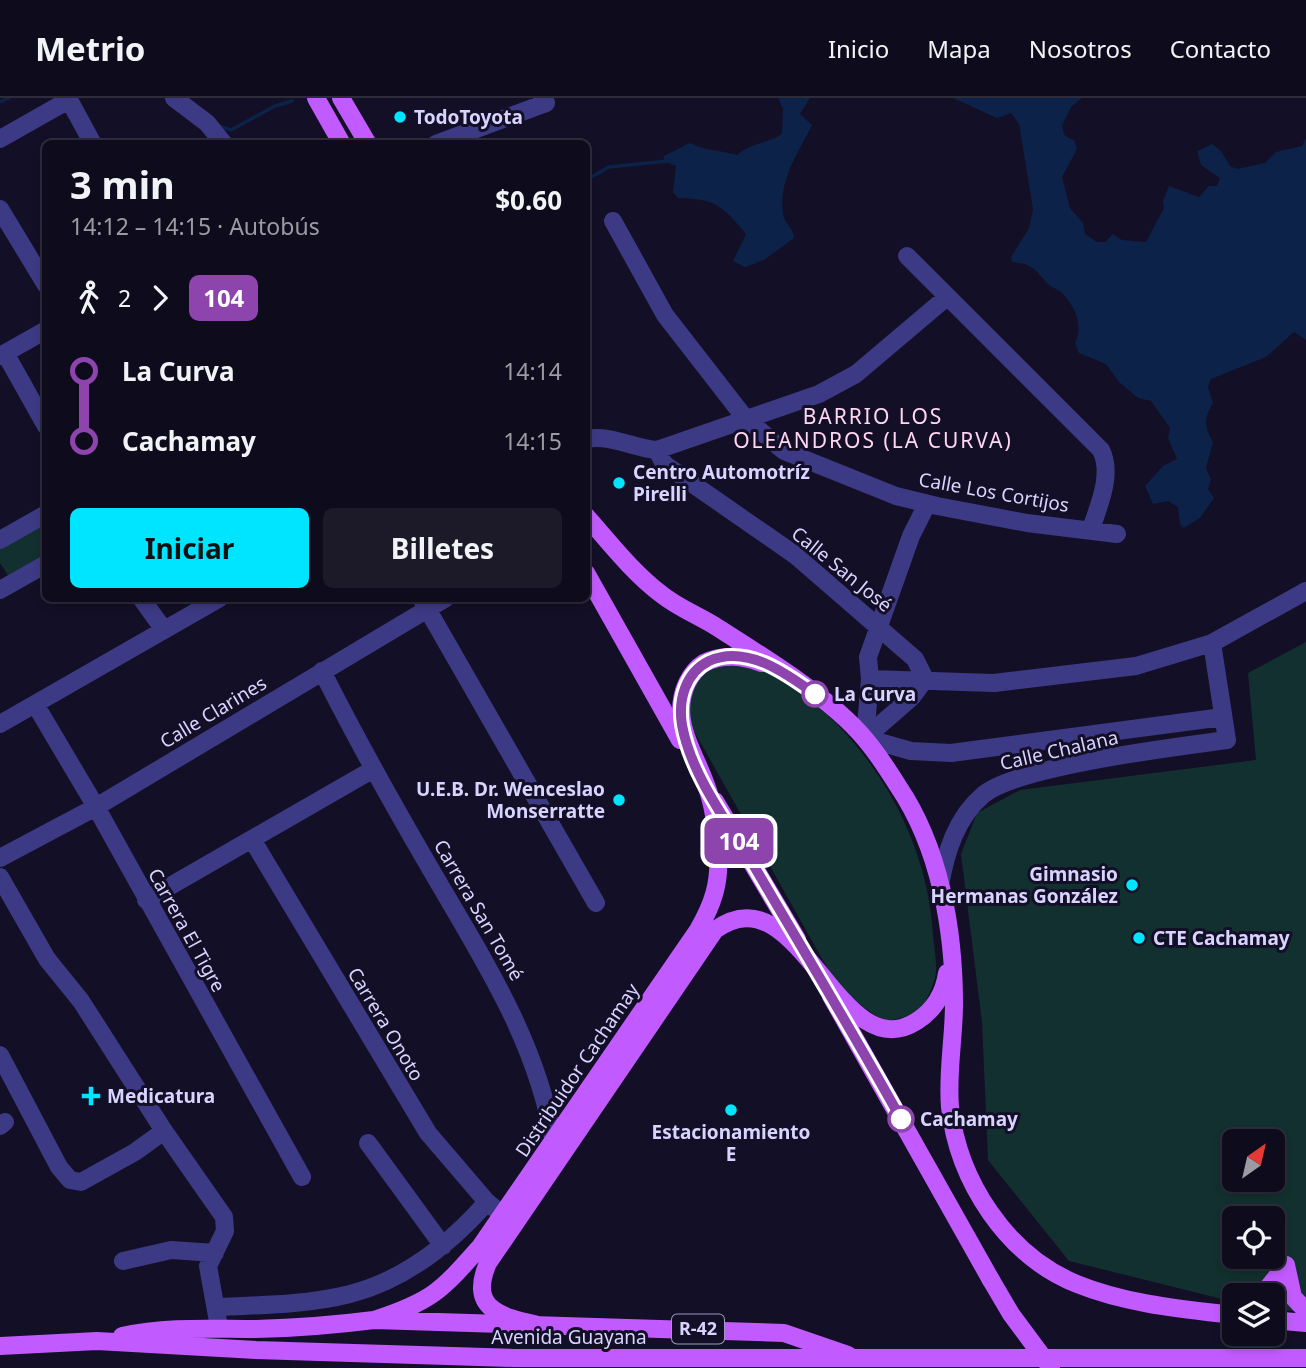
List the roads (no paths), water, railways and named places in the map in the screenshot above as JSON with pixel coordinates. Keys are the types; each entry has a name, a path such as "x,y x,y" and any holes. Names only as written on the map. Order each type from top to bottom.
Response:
{"main road":[{"path":"316,98 340,140"},
{"path":"341,98 366,140"},
{"path":"590,520 661,594 815,694 864,738 916,819 940,886 951,953 954,1004 950,1106 966,1168 996,1220 1037,1260 1074,1283 1129,1299 1222,1313"},
{"path":"590,580 991,1280 1051,1368"},
{"path":"707,786 682,726 680,706 691,675 700,665 731,656 750,659 782,671"},
{"name":"Distribuidor Cachamay","path":"374,1320 411,1308 447,1285 554,1143 712,906 719,881 718,854 707,786"},
{"name":"Distribuidor Cachamay","path":"538,1325 510,1319 490,1310 482,1295 482,1276 488,1263 715,930 731,918 749,917 763,920 778,930 807,958"},
{"path":"807,958 861,1018 874,1027 901,1029 928,1013 938,1000 951,953"},
{"path":"1272,1283 1286,1265 1293,1297 1306,1311"},
{"name":"Distribuidor Cachamay","path":"97,1340 158,1328 330,1326 374,1320 784,1333 854,1358"},
{"path":"1285,1321 1306,1323"},
{"name":"Avenida Guayana","path":"0,1346 97,1340 256,1350 514,1358 1306,1358"}],"street":[{"path":"173,98 207,123 221,140"},
{"path":"0,139 68,99 91,140"},
{"path":"446,140 544,100"},
{"path":"0,209 42,278"},
{"name":"Calle Los Cortijos","path":"613,221 665,315 745,418 785,451 896,496 927,504 1027,523 1117,534"},
{"path":"907,256 1101,450 1107,461 1106,473 1091,529"},
{"path":"590,438 602,436 637,448 657,450 819,394 856,374 947,297"},
{"path":"42,332 3,355 42,419"},
{"name":"Calle San José","path":"657,450 664,464 795,555 879,626 915,659 925,680"},
{"path":"864,738 870,679 868,657 911,536 927,504"},
{"path":"0,540 42,515"},
{"path":"3,582 42,567"},
{"path":"870,679 994,683 1136,666 1212,643 1306,591"},
{"path":"144,602 163,630"},
{"path":"0,723 213,602"},
{"path":"424,604 596,902"},
{"name":"Calle Clarines","path":"0,858 96,807 322,671 424,604"},
{"name":"Calle Chalana","path":"940,886 953,835 967,812 983,794 1003,783 1087,763 1227,740 1212,643"},
{"name":"Carrera San Tomé","path":"322,671 372,770 508,1001 530,1052 547,1103 554,1143"},
{"path":"864,738 912,697 925,680"},
{"name":"Carrera El Tigre","path":"34,704 96,807 302,1177"},
{"name":"Calle Chalana","path":"864,738 911,751 951,753 1223,717"},
{"path":"146,900 253,841 372,770"},
{"name":"Carrera Onoto","path":"253,841 428,1133 487,1202 503,1214"},
{"path":"0,877 47,960 81,1001 164,1131 224,1217 225,1231 208,1266 219,1327"},
{"path":"0,1055 59,1167 70,1180 81,1182 135,1152 164,1131"},
{"path":"368,1143 443,1246"},
{"path":"216,1307 285,1303 351,1294 389,1278 443,1246 487,1202"},
{"path":"124,1261 171,1250 215,1253"}],"water":[{"path":"778,98 810,98 800,114 812,125 786,178 782,201 785,221 794,238 764,260 745,267 733,261 746,234 731,216 710,202 678,198 673,192 676,166 664,161 664,156 690,143 737,155 782,134 783,109"},
{"path":"953,98 1082,98 1071,107 1062,126 1065,136 1074,140 1077,149 1062,177 1070,208 1083,223 1085,234 1097,242 1105,242 1113,234 1122,240 1146,242 1164,208 1163,201 1169,186 1199,197 1209,186 1217,186 1220,178 1201,165 1197,151 1212,144 1221,151 1230,166 1237,169 1265,163 1276,152 1302,146 1306,138 1306,340 1294,332 1266,357 1211,379 1208,387 1213,403 1206,422 1213,442 1206,468 1211,480 1208,489 1214,498 1200,518 1184,528 1180,524 1178,507 1168,501 1153,504 1145,486 1163,466 1177,459 1168,438 1170,428 1151,401 1138,398 1119,382 1106,364 1079,353 1075,343 1079,330 1077,316 1062,293 1030,266 1012,262 1011,257 1029,228 1033,209 1019,124 1011,113 997,118"}],"waterway":[{"path":"0,102 9,98"},
{"path":"219,126 231,130 275,106 292,101"},
{"path":"590,178 609,167 668,161"}],"place":[{"name":"TodoToyota","path":"400,117"},
{"name":"Centro Automotríz Pirelli","path":"619,483"},
{"name":"La Curva","path":"815,694"},
{"name":"U.E.B. Dr. Wenceslao Monserratte","path":"619,800"},
{"name":"Gimnasio Hermanas González","path":"1132,885"},
{"name":"CTE Cachamay","path":"1139,938"},
{"name":"Medicatura","path":"91,1096"},
{"name":"Estacionamiento E","path":"731,1110"},
{"name":"Cachamay","path":"901,1119"}],"district":[{"name":"BARRIO LOS OLEANDROS (LA CURVA)","path":"873,429"}]}
